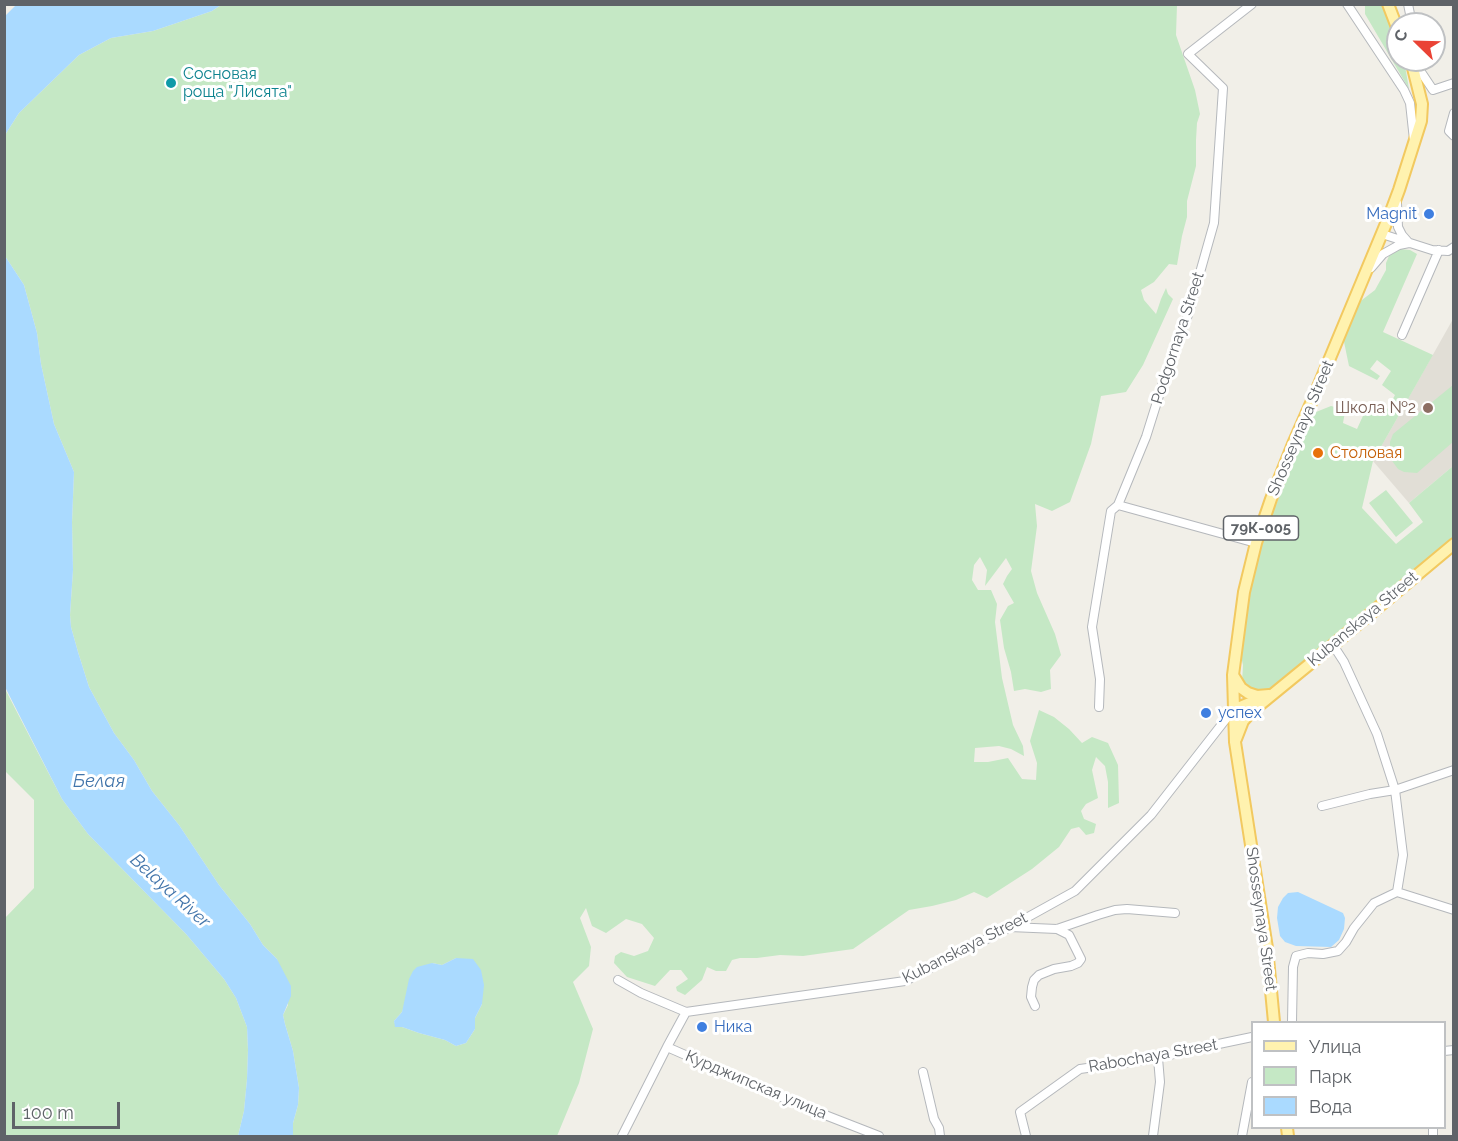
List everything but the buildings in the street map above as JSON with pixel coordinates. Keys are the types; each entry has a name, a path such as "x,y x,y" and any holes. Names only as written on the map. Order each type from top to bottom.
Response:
{"main road":[{"name":"Shosseynaya Street","path":"1274,1021 1267,948 1235,742 1233,675 1244,592 1256,543 1271,499 1400,190 1421,121 1422,104 1414,72"},
{"name":"Kubanskaya Street","path":"1272,694 1454,544"},
{"path":"1233,675 1241,688 1250,694 1262,697 1272,694"},
{"path":"1233,711 1272,694"},
{"path":"1235,742 1245,718 1272,694"}],"street":[{"name":"Podgornaya Street","path":"1099,708 1100,679 1092,627 1111,511 1118,505 1146,437 1167,370 1188,315 1214,223 1223,88 1188,54 1252,4"},
{"path":"1347,4 1404,90 1410,103 1414,142"},
{"path":"1421,72 1433,90 1454,83"},
{"path":"1454,113 1449,131 1454,136"},
{"path":"1400,190 1397,207 1398,228 1409,243"},
{"path":"1382,234 1432,250 1448,251 1454,247"},
{"path":"1366,273 1383,254 1399,245 1409,243"},
{"path":"1402,335 1439,250"},
{"path":"1118,505 1256,543"},
{"path":"1334,645 1377,734 1395,790 1402,855 1397,892"},
{"name":"Kubanskaya Street","path":"686,1012 905,981 1010,927 1075,891 1151,815 1233,711"},
{"path":"1322,806 1395,790 1454,770"},
{"path":"1292,1021 1293,967 1296,956 1338,951 1374,903 1397,892 1454,910"},
{"path":"1010,927 1057,929 1115,910 1176,913"},
{"path":"1035,1006 1031,997 1034,980 1039,975 1071,966 1081,959 1069,935 1057,929"},
{"path":"618,980 641,993 686,1012 622,1137"},
{"name":"Rabochaya Street","path":"1026,1137 1020,1112 1080,1069 1158,1058 1251,1037"},
{"name":"Курджипская улица","path":"667,1047 879,1137"},
{"path":"1154,1137 1160,1082 1158,1058"},
{"path":"923,1072 940,1137"},
{"path":"1242,1137 1251,1090"}],"shaded area":[{"name":"Школа №2","path":"1453,319 1453,466 1409,503 1373,461"}],"green space":[{"path":"221,5 1177,5 1176,35 1195,90 1200,114 1197,123 1196,166 1187,201 1187,217 1177,265 1169,264 1154,282 1141,290 1144,300 1156,314 1166,288 1173,299 1143,365 1126,392 1101,396 1091,444 1070,502 1052,511 1035,504 1037,526 1031,571 1061,655 1050,670 1051,689 1041,692 1025,689 1014,691 1000,620 1008,606 1014,603 1003,584 1012,569 1006,558 985,586 987,570 980,557 974,565 972,580 978,590 991,590 997,604 995,622 1002,678 1013,725 1023,746 1024,756 999,746 975,748 974,762 1008,758 1022,779 1036,780 1037,763 1030,741 1039,710 1054,717 1082,743 1092,737 1108,743 1118,765 1119,803 1108,808 1108,782 1105,766 1096,757 1092,770 1098,798 1086,804 1081,811 1084,819 1096,824 1094,833 1086,835 1079,827 1071,829 1059,847 1032,869 987,898 974,892 956,900 909,910 853,949 803,956 740,958 732,960 726,971 716,971 707,967 702,980 685,995 677,991 676,987 688,979 681,970 670,970 655,986 627,977 614,963 615,956 621,952 634,956 648,951 654,938 642,924 626,919 606,933 592,926 586,908 580,918 591,947 589,966 573,982 593,1029 579,1083 557,1136 293,1136 299,1088 293,1051 283,1015 288,1005 277,959 263,945 179,825 152,791 134,760 114,733 89,687 71,627 70,615 74,472 54,424 37,333 24,285 5,256 5,135 19,113 79,55 111,38 153,31 212,11","holes":["456,958 482,1004 475,1018 475,1029 466,1043 456,1046 445,1040 396,1027 394,1021 432,963 442,965"]},
{"path":"1365,5 1382,5 1386,12 1386,50 1365,14"},
{"path":"1399,72 1406,72 1409,89"},
{"path":"1400,249 1410,250 1417,254 1383,332 1433,355 1373,461 1362,508 1396,544 1423,522 1409,503 1453,466 1453,539 1271,690 1255,693 1242,683 1243,665 1240,652 1250,588 1270,520 1308,423 1316,412 1331,406 1342,409 1345,412 1343,423 1357,429 1367,407 1384,415 1395,395 1382,385 1391,371 1377,360 1370,369 1380,376 1377,380 1349,366 1343,337 1358,303 1375,290 1386,270 1389,256"},
{"path":"1453,385 1453,442 1417,473 1398,469 1390,458 1390,442 1393,434"},
{"path":"1386,490 1413,523 1396,537 1369,503"},
{"path":"4,687 62,799 88,834 186,934 224,979 236,998 247,1027 248,1050 244,1111 238,1136 5,1136 5,918 34,888 34,800 5,771"}],"water":[{"path":"17,4 221,5 212,11 153,31 111,38 79,55 19,113 5,135 5,16"},
{"name":"Белая","path":"5,256 24,285 37,333 54,424 74,472 70,615 71,627 89,687 114,733 134,760 152,791 179,825 263,945 277,959 291,986 291,996 283,1015 293,1051 299,1088 293,1136 238,1136 244,1111 248,1050 247,1027 236,998 224,979 186,934 88,834 62,799 5,687"},
{"path":"1298,892 1343,913 1344,929 1339,940 1331,947 1296,946 1285,942 1280,936 1278,907 1288,893"},
{"path":"456,958 473,959 481,970 484,985 482,1004 475,1018 475,1029 466,1043 456,1046 445,1040 395,1027 394,1021 402,1012 413,971 417,967 432,963 442,965"}],"place":[{"name":"Сосновая роща \"Лисята\"","path":"171,83"},
{"name":"Magnit","path":"1429,214"},
{"name":"Школа №2","path":"1428,408"},
{"name":"Столовая","path":"1318,453"},
{"name":"успех","path":"1206,713"},
{"name":"Ника","path":"702,1027"}],"water label":[{"name":"Belaya River","path":"170,891"}]}
